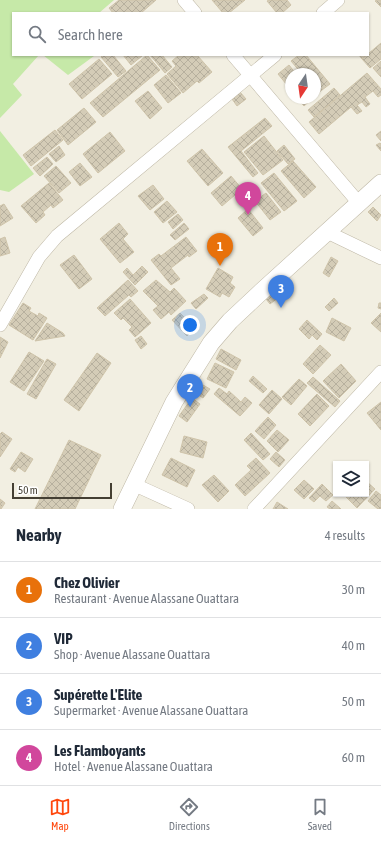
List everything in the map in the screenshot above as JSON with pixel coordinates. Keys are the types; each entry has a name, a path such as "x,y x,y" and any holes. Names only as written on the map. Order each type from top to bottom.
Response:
{"street":[{"path":"184,0 194,12"},
{"path":"324,12 338,0"},
{"path":"234,56 358,202"},
{"path":"0,324 39,258 57,236 274,56"},
{"path":"122,509 174,402 211,343 236,316 358,202 381,183"},
{"path":"327,232 381,258"},
{"path":"254,509 381,372"},
{"path":"133,484 188,509"}],"green space":[{"path":"0,0 114,0 100,12 12,12 12,56 38,56 13,84 22,95 0,118"},
{"path":"44,56 94,56 68,75"},
{"path":"0,131 34,174 9,192 0,190"}],"building":[{"path":"119,0 156,0 142,12 112,12 109,8"},
{"path":"212,0 245,0 230,12 222,12"},
{"path":"287,0 291,5 283,12 276,12 267,1"},
{"path":"381,0 381,7 375,1"},
{"path":"381,43 381,59 370,68 362,59 366,56 369,56 369,53"},
{"path":"114,56 126,71 118,77 101,57"},
{"path":"124,56 142,56 131,65"},
{"path":"146,56 148,56 160,70 103,117 90,103"},
{"path":"151,56 163,56 172,67 165,73"},
{"path":"178,56 198,56 212,72 199,83 197,81 183,93 167,74 176,66 172,61"},
{"path":"298,56 307,56 317,68 297,68 291,61"},
{"path":"99,59 112,74 82,99 69,84"},
{"path":"381,61 381,77 373,68"},
{"path":"285,68 285,83 278,74"},
{"path":"321,73 330,84 321,91"},
{"path":"367,73 381,89 381,95 378,97 373,91 365,97 370,104 366,107 362,102 357,105 362,111 357,114 351,107 319,134 309,122"},
{"path":"166,75 181,93 168,103 154,85"},
{"path":"334,88 340,95 314,117 308,110 315,104 321,104 321,99"},
{"path":"148,91 162,108 150,119 135,101"},
{"path":"240,92 246,99 237,106 232,99"},
{"path":"84,108 96,122 68,145 57,130"},
{"path":"265,118 272,126 241,151 258,173 253,177 228,147"},
{"path":"55,130 63,140 31,166 23,155"},
{"path":"381,131 381,141 376,135"},
{"path":"110,132 125,151 98,173 83,154"},
{"path":"264,136 283,160 263,175 244,152"},
{"path":"381,144 381,151 376,145"},
{"path":"284,145 295,159 288,164 277,151"},
{"path":"59,146 65,155 56,162 49,154"},
{"path":"202,149 223,173 208,186 187,161"},
{"path":"47,157 53,164 40,176 33,168"},
{"path":"293,161 316,187 304,198 281,171"},
{"path":"80,163 92,177 80,186 69,172"},
{"path":"56,166 71,183 59,193 44,176"},
{"path":"274,173 297,201 284,211 261,183"},
{"path":"231,176 242,189 222,206 211,193"},
{"path":"49,183 63,200 53,208 51,205 43,212 45,215 36,223 21,206"},
{"path":"153,185 164,199 150,210 138,196"},
{"path":"266,193 281,212 270,220 255,201"},
{"path":"167,201 177,212 163,223 154,212"},
{"path":"4,204 13,218 0,226 0,206"},
{"path":"373,207 381,215 377,221 368,212"},
{"path":"248,209 263,228 253,236 238,218"},
{"path":"178,214 183,220 173,229 168,222"},
{"path":"119,223 128,234 123,239 134,252 120,263 100,239"},
{"path":"184,223 189,229 175,240 170,235"},
{"path":"5,237 10,253 0,256 0,239"},
{"path":"186,237 197,251 189,257 188,255 171,268 180,279 171,285 151,260 159,254 161,256"},
{"path":"74,255 92,279 79,289 60,265"},
{"path":"331,257 338,261 329,277 323,273"},
{"path":"142,266 148,272 135,285 123,272 127,268 133,275"},
{"path":"218,268 233,277 230,283 235,287 229,297 222,293 220,297 206,289"},
{"path":"128,280 138,291 131,297 129,295 105,316 97,308"},
{"path":"156,280 170,292 174,288 186,301 171,315 169,312 161,319 153,310 158,306 143,291"},
{"path":"276,283 284,293 270,304 262,294"},
{"path":"204,294 208,298 196,309 191,303"},
{"path":"334,298 338,303 329,311 325,307"},
{"path":"130,299 151,323 135,337 129,330 132,327 123,318 121,320 114,313"},
{"path":"23,303 31,308 29,311 38,316 39,313 47,318 33,340 9,325"},
{"path":"379,303 381,303 381,309 378,308"},
{"path":"180,313 195,328 187,336 172,320"},
{"path":"381,313 381,332 371,323"},
{"path":"332,318 351,328 344,341 326,332"},
{"path":"307,320 322,334 317,340 312,335 309,339 299,329"},
{"path":"47,323 63,333 65,336 35,341"},
{"path":"141,336 147,344 141,349 135,340"},
{"path":"0,337 8,342 0,358"},
{"path":"320,345 331,355 313,374 303,364"},
{"path":"221,349 241,360 236,370 216,359"},
{"path":"29,352 44,361 24,391 10,382"},
{"path":"97,353 111,363 79,411 64,400"},
{"path":"47,359 56,364 36,399 27,394"},
{"path":"215,363 234,372 226,388 207,379"},
{"path":"341,364 356,381 339,398 323,381"},
{"path":"253,376 267,389 263,393 249,381"},
{"path":"313,377 340,401 335,407 307,383"},
{"path":"299,379 307,386 291,405 282,397"},
{"path":"203,385 210,389 203,398 197,394"},
{"path":"219,388 227,394 229,391 241,402 245,397 252,403 240,416 214,394"},
{"path":"272,390 282,399 269,414 259,405"},
{"path":"317,394 329,406 310,426 298,414"},
{"path":"192,398 200,404 187,422 179,416"},
{"path":"381,402 381,430 367,413"},
{"path":"268,417 276,425 264,439 255,431"},
{"path":"277,430 289,440 278,452 267,441"},
{"path":"2,432 12,439 0,457 0,434"},
{"path":"251,433 270,454 263,460 244,440"},
{"path":"184,436 207,442 203,458 180,452"},
{"path":"69,440 101,455 75,509 35,509"},
{"path":"21,452 33,459 25,472 18,467 15,472 10,469"},
{"path":"276,452 285,460 279,467 270,459"},
{"path":"171,458 195,470 187,487 162,475"},
{"path":"256,458 270,473 245,496 235,485 251,470 247,466"},
{"path":"214,475 229,491 218,502 202,485"},
{"path":"304,480 314,489 304,499 294,490"},
{"path":"322,484 333,495 326,501 320,496 314,502 309,498"},
{"path":"369,484 375,489 369,495"},
{"path":"376,491 381,495 381,509 378,509 368,501"},
{"path":"346,497 367,497 357,508"},
{"path":"0,499 5,503 1,509 0,509"},
{"path":"332,501 341,509 330,509 327,507"},
{"path":"277,502 288,509 273,509"}],"place":[{"name":"Les Flamboyants","path":"248,215"},
{"name":"Chez Olivier","path":"220,266"},
{"name":"Supérette L'Elite","path":"281,308"},
{"name":"VIP","path":"190,407"}]}
